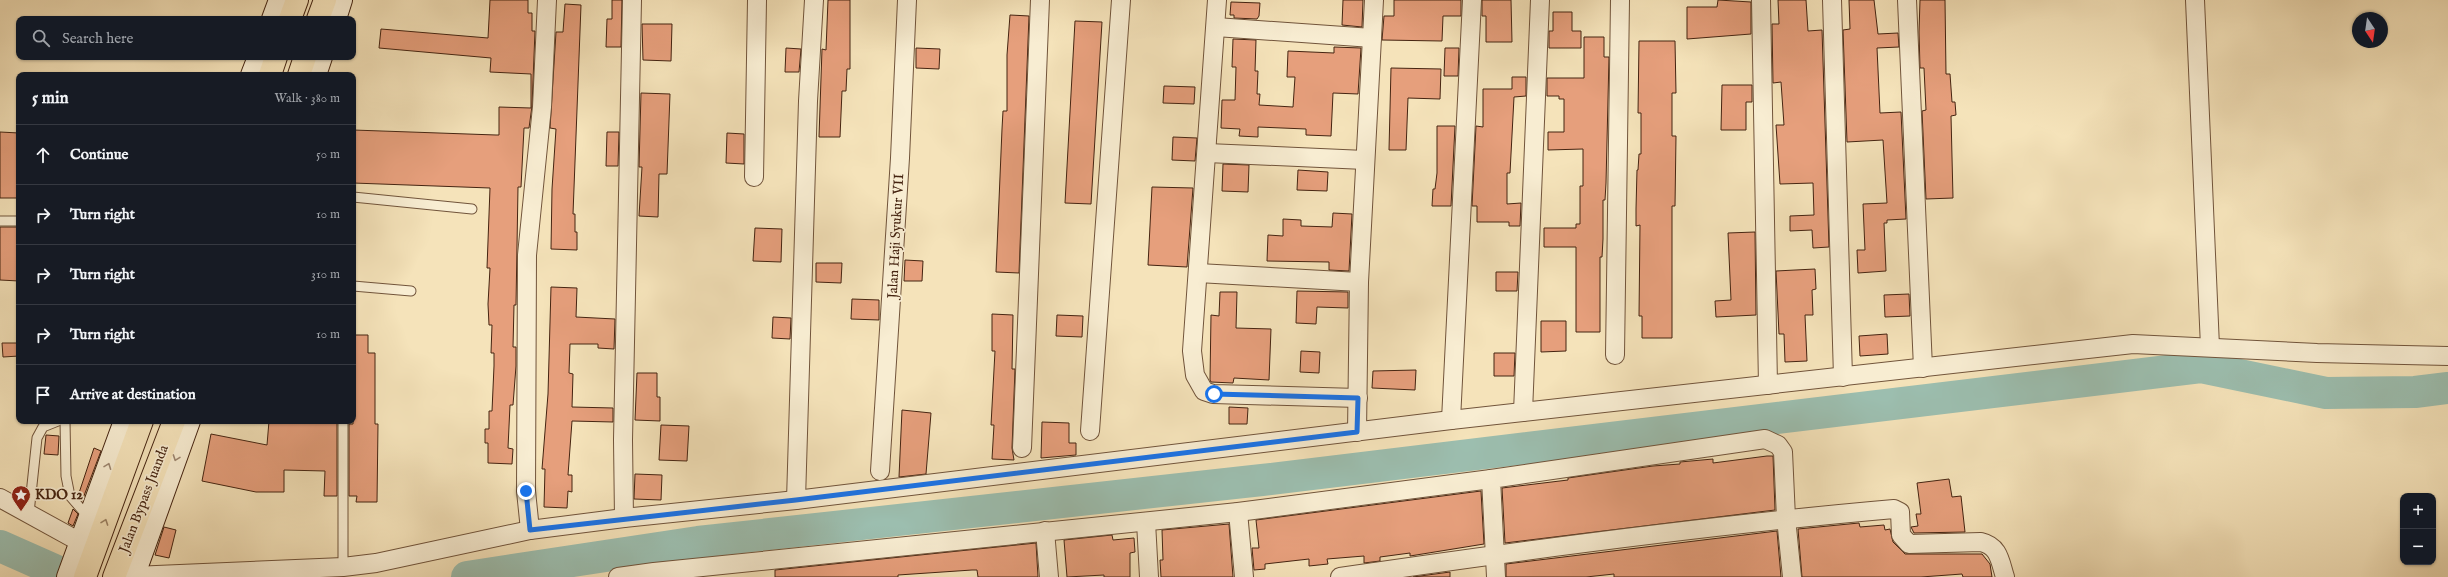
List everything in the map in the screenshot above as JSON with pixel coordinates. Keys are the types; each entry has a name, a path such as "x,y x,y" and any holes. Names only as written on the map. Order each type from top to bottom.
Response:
{"highway":[{"path":"319,16 325,0"},
{"path":"271,72 275,60"},
{"path":"300,72 304,60"},
{"name":"Jalan Bypass Juanda","path":"83,558 141,424"},
{"name":"Jalan Bypass Juanda","path":"125,573 173,424"}],"street":[{"path":"336,16 341,0"},
{"path":"530,530 525,483 527,255 542,107 547,0"},
{"path":"624,518 623,432 632,0"},
{"path":"754,177 757,0"},
{"path":"796,500 808,109 814,0"},
{"name":"Jalan Haji Syukur VII","path":"880,471 900,158 907,0"},
{"path":"1022,448 1040,0"},
{"path":"1090,431 1120,0"},
{"path":"1217,0 1192,351 1195,375 1204,391 1214,394 1358,398"},
{"path":"1357,432 1359,282 1374,0"},
{"path":"1451,420 1472,0"},
{"path":"1523,412 1540,0"},
{"path":"1615,355 1620,0"},
{"path":"1760,0 1768,385"},
{"path":"1832,0 1843,377"},
{"path":"1907,0 1923,368"},
{"path":"2195,0 2210,347"},
{"path":"1216,28 1372,38"},
{"path":"253,72 258,60"},
{"path":"315,72 320,60"},
{"path":"1206,153 1365,160"},
{"path":"1198,273 1359,282"},
{"path":"188,424 125,573 343,567 376,562 530,530 624,518 796,500 1451,420 2133,344 2317,353 2448,356"},
{"path":"68,577 83,558 89,518 124,424"},
{"path":"618,577 734,571 1045,531 1238,512 1491,479 1766,439 1778,445 1783,452 1786,518 1792,577"},
{"path":"1491,479 1496,577"},
{"path":"0,498 29,513 83,558"},
{"path":"1340,577 1494,554 1786,518 1894,509 1900,512 1901,535 1909,544 1981,542 1989,544 1996,549 2005,577"},
{"path":"1238,512 1244,577"},
{"path":"1146,522 1148,577"},
{"path":"1045,531 1049,577"}],"lane":[{"path":"356,197 472,209"},
{"path":"0,221 16,221"},
{"path":"356,286 411,291"},
{"path":"29,513 37,438 43,427 50,424"},
{"path":"65,424 66,476 70,496 89,518"},
{"path":"343,424 343,567"}],"building":[{"path":"490,0 528,0 528,13 532,13 532,31 535,31 532,106 529,128 524,128 521,187 518,187 516,305 514,305 513,347 516,347 516,366 513,405 510,405 508,448 513,449 512,464 488,463 488,443 485,443 485,429 489,429 489,411 492,411 494,366 494,353 491,353 492,325 489,325 488,304 490,268 487,268 490,188 356,183 356,130 499,135 499,107 531,108 531,74 490,72 491,58 379,48 381,29 488,38"},
{"path":"612,0 622,0 621,47 606,47 607,19 612,19"},
{"path":"828,0 850,0 850,69 847,69 846,91 842,91 840,137 819,137 822,49 826,50"},
{"path":"1343,0 1363,0 1362,27 1342,25"},
{"path":"1394,0 1461,0 1461,16 1443,16 1442,41 1382,40 1384,16 1394,16"},
{"path":"1482,0 1511,0 1512,42 1486,42 1486,16 1482,16"},
{"path":"1718,0 1751,2 1751,34 1687,39 1687,7 1717,7"},
{"path":"1778,0 1806,0 1808,31 1822,30 1829,247 1813,248 1812,230 1790,231 1790,216 1814,215 1813,183 1780,184 1776,125 1784,125 1781,82 1773,83 1772,24 1779,24"},
{"path":"1849,0 1874,0 1878,34 1898,33 1899,47 1877,48 1880,113 1901,112 1906,219 1887,220 1887,223 1884,223 1886,271 1858,273 1857,250 1865,250 1863,204 1887,203 1883,140 1847,142 1843,30 1850,29"},
{"path":"1920,0 1945,0 1946,74 1950,74 1952,102 1955,102 1956,115 1951,116 1953,198 1926,199 1922,111 1926,110 1924,68 1920,68"},
{"path":"1231,2 1260,3 1259,16 1257,19 1234,18 1234,15 1230,15"},
{"path":"565,4 581,5 573,214 575,214 575,232 577,232 577,250 551,249 552,189 556,129 550,128 556,32 563,32"},
{"path":"1553,12 1572,12 1572,31 1581,31 1581,48 1549,48 1549,31 1553,31"},
{"path":"1010,15 1029,16 1019,273 996,272 1003,111 1007,111 1007,55"},
{"path":"1075,21 1102,22 1091,204 1065,203"},
{"path":"642,24 672,24 671,61 643,60"},
{"path":"1584,37 1604,37 1604,57 1609,57 1606,183 1605,200 1603,200 1602,257 1600,257 1600,332 1576,332 1576,247 1544,247 1544,228 1576,228 1576,224 1580,224 1580,186 1583,186 1583,149 1548,150 1548,132 1564,132 1564,99 1559,99 1559,96 1547,96 1547,78 1584,78"},
{"path":"1233,39 1256,40 1255,71 1258,71 1257,94 1260,94 1259,105 1293,107 1295,77 1287,77 1288,51 1334,53 1334,47 1361,48 1358,94 1333,93 1331,136 1306,135 1306,129 1258,127 1258,137 1239,136 1240,129 1221,128 1222,100 1235,100 1236,67 1232,67"},
{"path":"1639,41 1675,41 1676,93 1672,93 1672,136 1676,136 1675,206 1672,206 1672,338 1642,338 1642,316 1639,316 1640,225 1636,226 1636,209 1637,170 1639,154 1641,154 1641,113 1638,113"},
{"path":"786,48 801,49 799,72 785,72"},
{"path":"916,48 940,49 939,69 916,68"},
{"path":"1445,48 1459,48 1458,76 1444,76"},
{"path":"1391,68 1441,69 1440,99 1408,98 1406,150 1389,150"},
{"path":"1512,77 1526,77 1526,96 1514,97 1510,173 1507,173 1507,204 1521,203 1520,226 1509,226 1509,222 1477,222 1477,206 1472,206 1476,126 1483,127 1483,89 1512,89"},
{"path":"1722,85 1752,85 1752,102 1746,102 1746,130 1721,130"},
{"path":"1164,86 1195,87 1194,104 1163,103"},
{"path":"641,93 670,94 667,174 659,174 658,217 639,216 642,167 639,167"},
{"path":"1437,126 1455,126 1451,206 1432,206 1433,189 1435,189 1437,173"},
{"path":"0,132 16,133 16,198 0,198"},
{"path":"607,132 619,132 618,166 606,166"},
{"path":"727,133 744,134 744,164 726,163"},
{"path":"1173,137 1197,138 1195,161 1172,160"},
{"path":"1223,164 1249,165 1248,192 1222,191"},
{"path":"1298,170 1328,172 1327,191 1297,190"},
{"path":"1152,187 1193,188 1187,267 1148,265"},
{"path":"1333,213 1352,214 1349,271 1329,270 1329,262 1267,261 1268,235 1283,236 1283,219 1301,220 1301,226 1332,227"},
{"path":"0,227 16,227 16,281 0,280"},
{"path":"755,228 782,229 781,262 753,261"},
{"path":"1755,232 1756,315 1716,317 1715,301 1731,300 1728,233"},
{"path":"905,260 923,261 922,281 904,281"},
{"path":"816,263 842,263 841,283 816,282"},
{"path":"1815,269 1816,289 1812,290 1813,315 1805,315 1807,361 1785,362 1784,334 1779,334 1776,271"},
{"path":"1496,272 1518,272 1517,291 1496,291"},
{"path":"551,287 577,288 576,317 615,319 614,349 598,348 598,344 570,344 569,373 573,374 572,407 613,408 613,422 572,421 568,475 572,475 572,492 568,491 567,508 544,507 545,469 542,469 548,394"},
{"path":"1297,291 1348,292 1348,308 1317,307 1316,324 1296,323"},
{"path":"1220,292 1237,292 1236,328 1271,329 1269,380 1234,378 1233,383 1211,382 1211,315 1219,316"},
{"path":"1909,294 1910,316 1885,317 1884,295"},
{"path":"852,299 879,300 879,320 851,319"},
{"path":"992,314 1013,315 1012,369 1015,369 1012,448 1014,460 992,459 994,425 991,425 995,351 992,351"},
{"path":"1057,315 1083,316 1082,337 1056,336"},
{"path":"773,317 791,318 790,339 772,338"},
{"path":"1541,321 1566,321 1566,351 1541,352"},
{"path":"1887,334 1888,354 1860,356 1859,336"},
{"path":"356,335 368,335 368,353 375,353 375,424 378,424 377,502 356,502 357,496 349,496 349,424 356,424"},
{"path":"2,343 16,343 16,356 3,357"},
{"path":"1301,351 1320,352 1319,373 1300,372"},
{"path":"1494,353 1515,353 1514,376 1494,376"},
{"path":"1416,370 1415,390 1372,388 1373,371"},
{"path":"637,373 657,373 657,397 660,397 660,421 635,420"},
{"path":"1229,407 1248,408 1247,424 1229,424"},
{"path":"902,410 931,413 926,474 899,477"},
{"path":"1042,422 1069,423 1069,443 1076,443 1076,455 1041,458"},
{"path":"269,424 337,424 337,496 324,496 325,471 284,470 284,492 256,492 202,481 211,434 267,445"},
{"path":"661,425 689,426 687,461 659,460"},
{"path":"46,435 59,436 58,455 44,454"},
{"path":"94,448 101,451 82,501 78,496"},
{"path":"1773,456 1775,510 1505,543 1502,488 1568,480 1568,478 1653,466 1680,464 1680,462 1713,459 1713,463"},
{"path":"635,474 662,475 661,500 634,499"},
{"path":"1949,479 1952,497 1961,496 1965,532 1914,533 1911,527 1918,526 1916,514 1921,514 1917,483"},
{"path":"1481,491 1484,544 1410,556 1410,553 1380,557 1380,561 1364,563 1364,556 1327,559 1328,564 1309,566 1309,559 1265,564 1265,569 1254,570 1252,548 1259,548 1256,520"},
{"path":"73,509 78,514 73,526 68,523"},
{"path":"1859,523 1860,527 1884,525 1885,530 1890,529 1893,542 1905,554 1982,554 1990,564 1992,577 1963,577 1962,574 1921,577 1802,577 1798,529"},
{"path":"1229,524 1233,577 1161,577 1160,560 1163,560 1162,530"},
{"path":"164,527 176,530 169,558 155,555"},
{"path":"1777,531 1781,577 1614,577 1614,574 1586,577 1506,577 1506,564"},
{"path":"1112,535 1113,540 1134,538 1135,552 1130,553 1130,577 1104,577 1104,575 1067,577 1064,540"},
{"path":"1036,543 1038,577 978,577 977,570 972,570 898,575 898,577 775,577 775,570"},
{"path":"1450,572 1450,577 1413,577"}],"waterway":[{"path":"467,577 698,542 1262,480 2201,367 2326,393 2415,392 2448,388"},
{"path":"0,546 70,577"}],"place":[{"name":"KDO 12","path":"21,512"}],"route":[{"path":"526,491 530,530 624,518 796,500 1357,432 1358,398 1214,394"}]}
